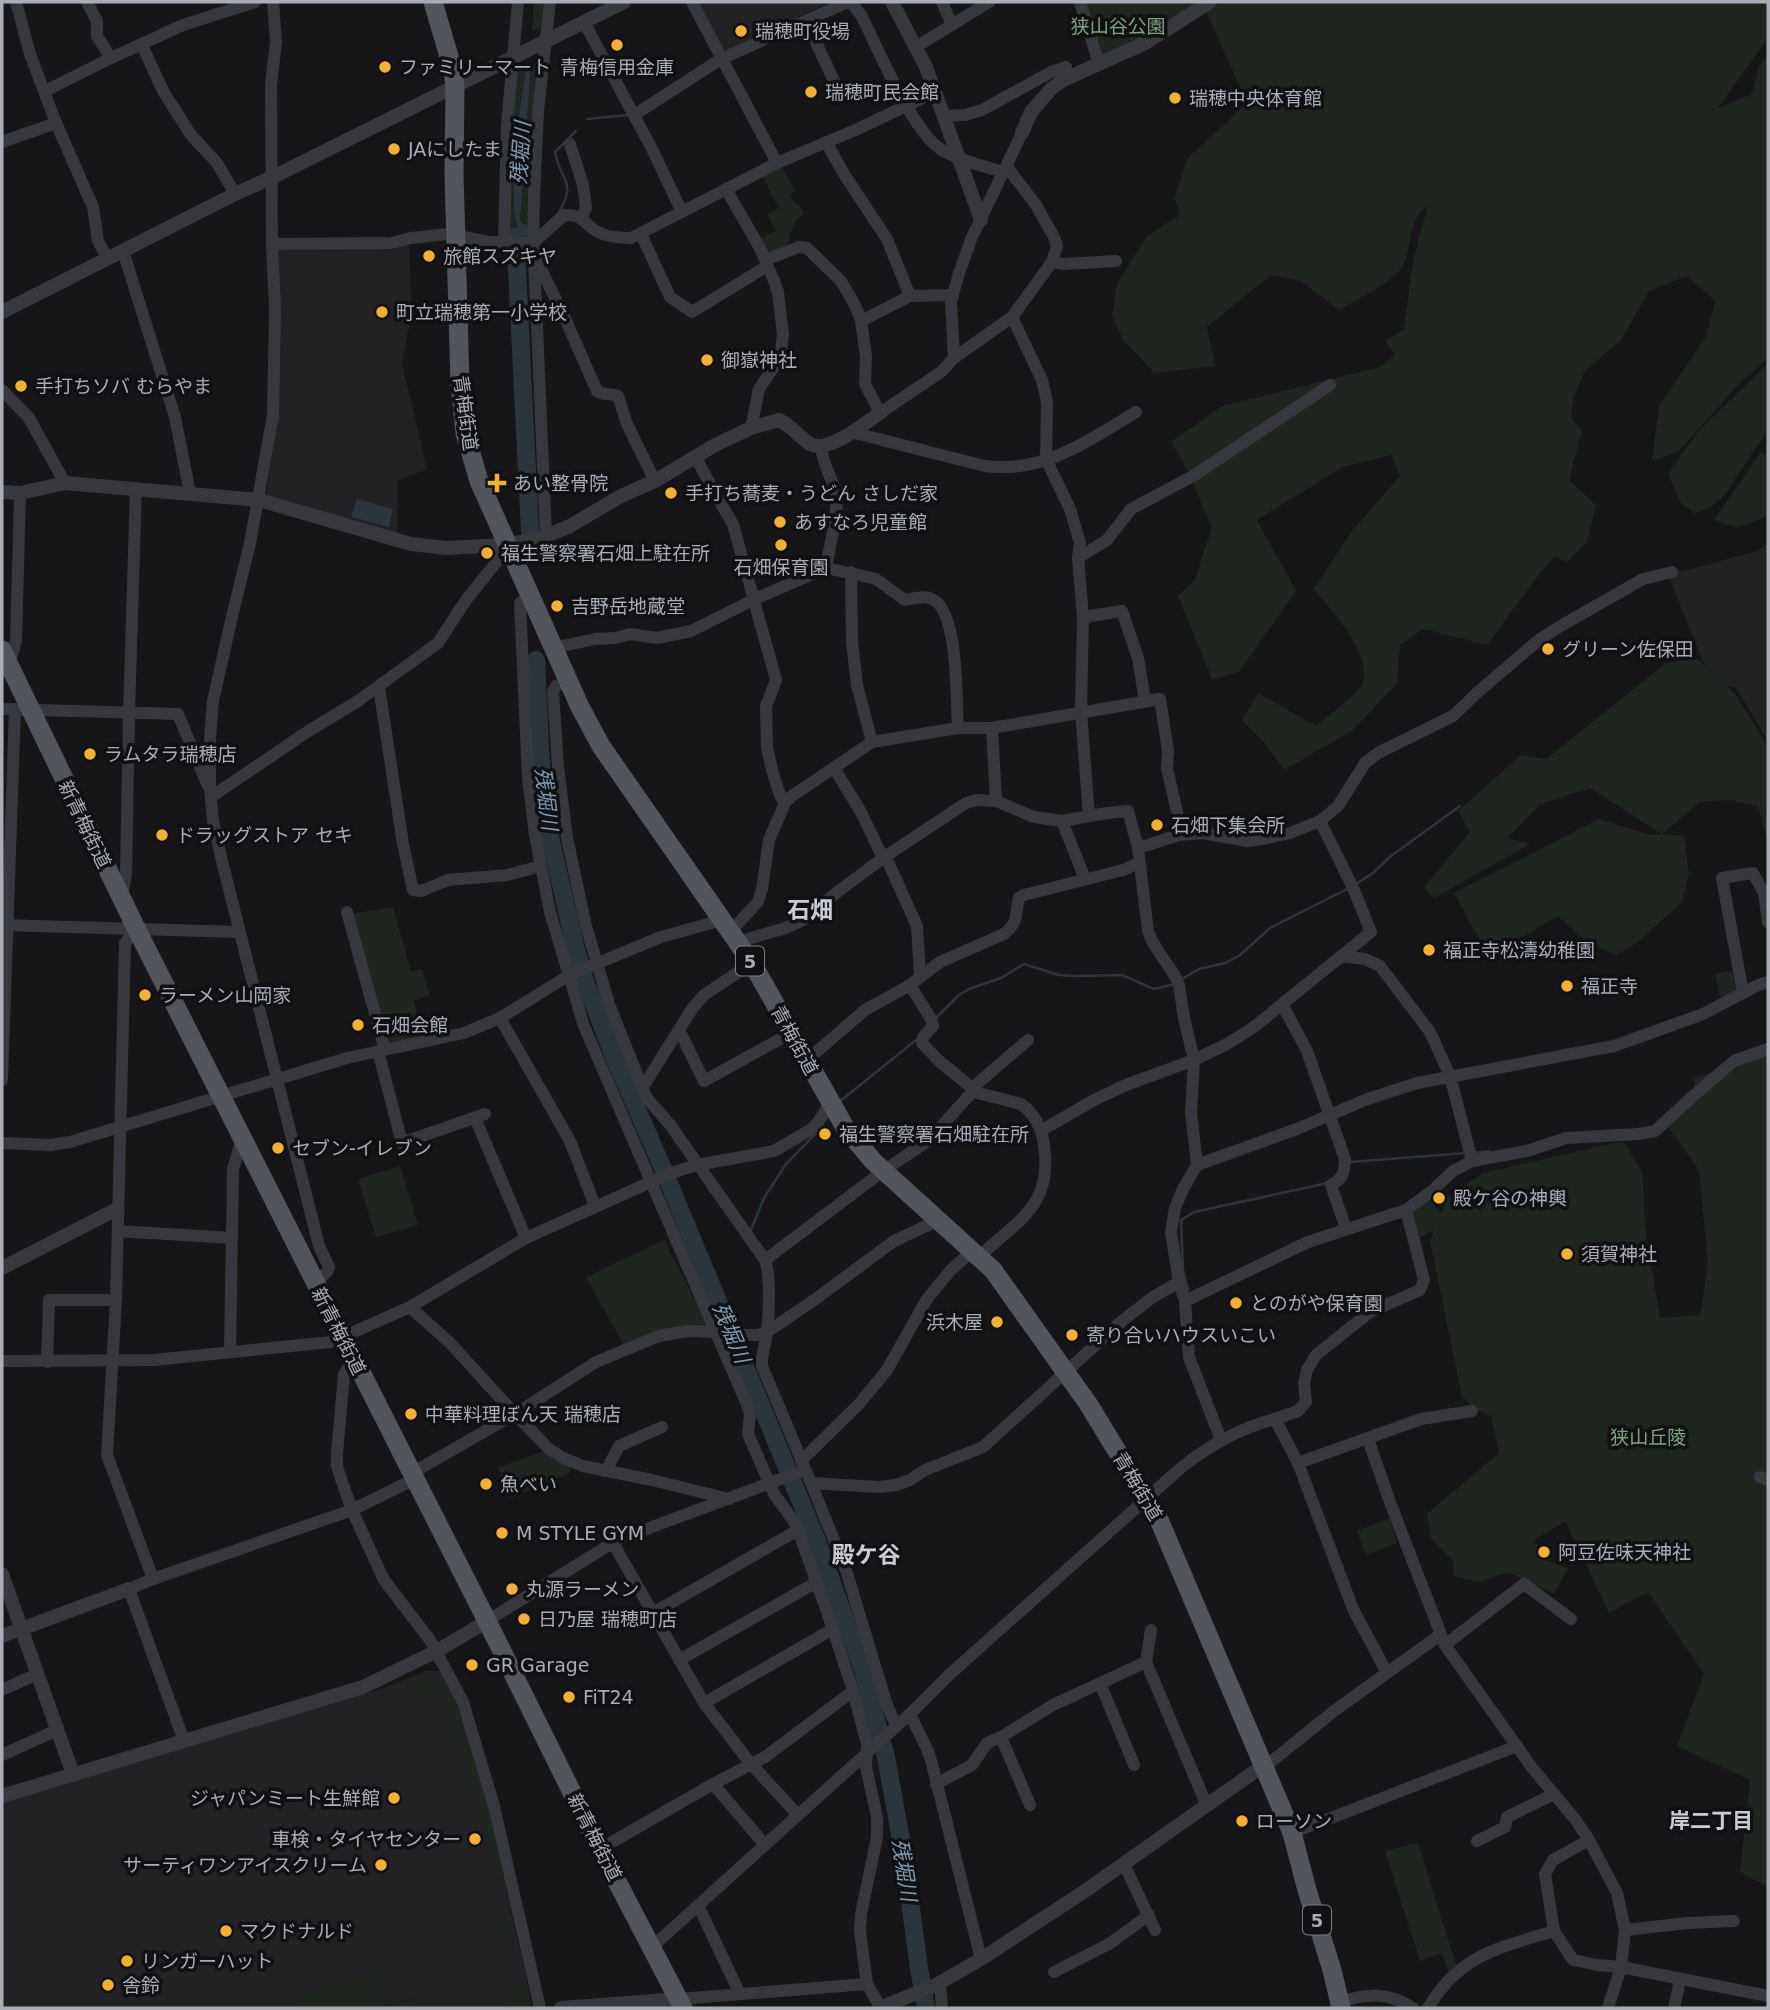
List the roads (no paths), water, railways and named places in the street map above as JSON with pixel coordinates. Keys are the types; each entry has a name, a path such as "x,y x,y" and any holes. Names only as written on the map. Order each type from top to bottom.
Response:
{"main road":[{"name":"青梅街道","path":"433,2 455,86 455,236 463,422 475,471 568,681 609,759 752,963 853,1140 883,1171 977,1253 997,1274 1089,1405 1163,1527 1292,1833 1340,2005"},
{"name":"新青梅街道","path":"5,658 16,709 122,899 600,1849 681,2004"}],"street":[{"path":"16,2 30,54 56,123 93,207 98,241 108,259"},
{"path":"88,2 97,21 97,36 111,58"},
{"path":"45,91 183,25 255,2"},
{"path":"273,2 276,42 271,84 275,308 273,415 259,500 213,701 209,738 213,821 219,848 319,1246 329,1267 315,1282"},
{"path":"505,242 507,125 518,2"},
{"path":"546,536 532,246 537,125 550,2"},
{"path":"2,312 624,2"},
{"path":"692,2 777,163"},
{"path":"2,492 20,493 65,483 259,500 411,544 446,548 507,545 546,536 570,526 621,496 655,481 715,445 751,428 779,420 815,446 836,441 941,372 954,358 1012,317 1052,262 1057,246 1036,205 1005,170 958,157 932,142 906,106 862,15 851,2 722,59 634,115"},
{"path":"892,2 936,92 981,220"},
{"path":"942,2 952,25"},
{"path":"916,47 989,2"},
{"path":"1080,2 1099,64"},
{"path":"954,358 951,312 963,259 1031,112 1051,89 1063,80 1145,43 1210,2"},
{"path":"806,21 842,98"},
{"path":"584,22 682,212"},
{"path":"142,45 163,91 191,135 217,163 235,194"},
{"path":"944,116 965,115 982,110 1051,72 1066,67"},
{"path":"532,246 564,215 582,217 594,229 615,238 631,238 777,163 936,92"},
{"path":"2,142 56,123"},
{"path":"826,142 887,239 911,296"},
{"path":"570,144 583,185 586,207 582,217"},
{"path":"726,189 766,263 778,292 783,341 778,362 759,389 751,428"},
{"path":"272,244 391,243 448,234 489,242 532,246"},
{"path":"641,234 670,297 692,312 766,263 799,247 807,248 841,281 855,305 861,321 866,356 865,384 880,413"},
{"path":"532,246 597,391 618,396 627,424 655,481"},
{"path":"123,251 175,417 190,493"},
{"path":"1052,262 1064,264 1116,261"},
{"path":"861,321 911,296 953,295"},
{"path":"1012,317 1042,380 1047,402 1046,459 1070,509 1080,543 1078,558 1083,617 1081,712 1089,816"},
{"path":"1078,558 1107,540 1131,509 1193,476 1330,384"},
{"path":"2,390 29,418 65,483"},
{"path":"852,432 1004,469 1030,466 1073,451 1136,412"},
{"path":"821,446 822,458 836,496 826,568"},
{"path":"695,456 733,524 755,599 776,680 766,706 767,747 776,782 785,803"},
{"path":"122,899 126,874 136,488"},
{"path":"5,658 16,640 20,493"},
{"path":"211,793 379,687 438,643 507,545"},
{"path":"554,648 630,634 657,638 674,636 691,631 826,568 851,572 876,579 905,600 927,597 939,603 953,637 958,728"},
{"path":"851,572 852,642 857,685 872,742"},
{"path":"1138,848 1182,834 1202,833 1255,840 1290,833 1320,821 1338,806 1365,763 1378,753 1453,716 1540,639 1564,624 1643,579 1672,572"},
{"path":"530,596 520,603 528,778 550,912 584,1026 748,1407 748,1434 775,1482 777,1500 798,1530 853,1691 869,1750 866,1767 877,1817 877,1838 860,1931 867,1984 881,2008 938,1984 981,1959 1272,1761 1387,1673 1442,1640 1524,1584 1571,1619"},
{"path":"1083,617 1122,611 1138,658 1145,701"},
{"path":"568,681 556,686 554,691 558,767 569,851 595,964 646,1097 671,1126 765,1260 769,1276 767,1332 762,1366 846,1570 895,1727"},
{"path":"379,687 402,844 413,890 421,891 448,880 507,875 541,866"},
{"path":"730,931 758,902 769,840 785,803 872,742 958,728 992,728 1160,699 1168,751 1167,768 1182,834"},
{"path":"2,1080 4,925 16,709 178,714 211,793"},
{"path":"992,728 996,801"},
{"path":"3,1793 363,1687 437,1651 613,1543 775,1482 803,1466 859,1404 887,1370 928,1299 950,1271 1026,1215 1038,1199 1045,1178 1046,1160 1042,1130 1026,1107 978,1093 922,1043 923,1037 933,1026 915,981 918,932 915,920 889,864 883,858 861,812 834,768"},
{"path":"2,1143 71,1142 347,1058 464,1033 500,1018 570,975 661,937 786,928 803,920 883,858 966,803 977,800 996,801 1034,817 1062,821 1128,811 1138,848 1148,930 1153,943 1177,980 1194,1060 1191,1112 1197,1165 1175,1208 1171,1232 1179,1282 1185,1301 1189,1357 1221,1440"},
{"path":"1062,821 1085,880"},
{"path":"1042,1130 1106,1094 1194,1060 1227,1044 1245,1033 1371,932 1320,821"},
{"path":"806,1061 865,1010 915,981 940,962 1012,928 1016,922 1019,898 1024,895 1123,870 1139,863"},
{"path":"1743,993 1722,878 1753,873 1764,893 1768,922"},
{"path":"347,912 402,1143 480,1116 526,1238"},
{"path":"4,925 239,932"},
{"path":"136,928 124,943 114,1361 107,1455 153,1579"},
{"path":"1342,956 1365,959 1380,966 1430,1032 1450,1076 1472,1161"},
{"path":"641,1085 646,1082 692,1009 704,995 752,963"},
{"path":"1197,1165 1417,1083 1614,1046 1703,1014 1768,982"},
{"path":"1282,1003 1307,1051 1345,1160 1344,1175 1331,1185 1346,1229"},
{"path":"500,1018 570,1140 595,1206"},
{"path":"679,1030 704,1081 791,1034"},
{"path":"765,1260 930,1139 979,1082 1028,1040"},
{"path":"1185,1301 1308,1242 1406,1210 1453,1171 1472,1161 1527,1151 1566,1138 1655,1131 1734,1062 1768,1049"},
{"path":"2,1361 154,1360 303,1346 344,1338 410,1307 526,1238 595,1206 671,1173 697,1165 774,1151 810,1130 830,1103"},
{"path":"230,1352 233,1169 243,1138"},
{"path":"2,1268 117,1209"},
{"path":"652,1947 910,1714 950,1674 1182,1467 1221,1440 1259,1423 1298,1411 1306,1402 1304,1383 1307,1370 1316,1355 1370,1312 1420,1290 1424,1280 1406,1210"},
{"path":"2,1636 153,1579 352,1510 413,1476 596,1362 659,1336 687,1331 746,1335 767,1332 894,1241 939,1220"},
{"path":"118,1231 232,1238"},
{"path":"811,1483 879,1487 896,1485 982,1447 1137,1309 1179,1282"},
{"path":"47,1362 49,1300 116,1300"},
{"path":"410,1307 450,1343 549,1449 563,1458 583,1466 729,1499"},
{"path":"353,1358 344,1375 337,1466 352,1510 384,1580 437,1651 463,1702 494,1806 540,2008"},
{"path":"1298,1462 1421,1419 1472,1411"},
{"path":"1275,1419 1298,1462 1353,1609 1387,1673"},
{"path":"606,1471 619,1446 662,1427"},
{"path":"1368,1439 1442,1640 1517,1746 1575,1819 1617,1893 1625,1930 1620,1967 1608,2008"},
{"path":"653,1613 798,1530"},
{"path":"613,1543 704,1703 751,1764 798,1815"},
{"path":"2,1574 73,1774"},
{"path":"679,1660 817,1582"},
{"path":"129,1589 184,1741"},
{"path":"704,1703 833,1629"},
{"path":"1151,1630 1146,1662 1206,1806"},
{"path":"936,1784 972,1765 986,1743 1001,1737 1053,1705 1146,1662"},
{"path":"2,1690 37,1674"},
{"path":"1100,1683 1134,1765"},
{"path":"600,1849 765,1757 853,1691"},
{"path":"910,1714 927,1749 981,1959"},
{"path":"2,1755 57,1730"},
{"path":"1001,1737 1031,1805"},
{"path":"1292,1833 1517,1746"},
{"path":"713,1784 765,1845"},
{"path":"1477,1841 1505,1827 1507,1817 1554,1794"},
{"path":"1589,1840 1553,1860 1545,1874 1554,1931 1573,1960 1768,1996"},
{"path":"1124,1864 1155,1930"},
{"path":"698,1905 740,1994"},
{"path":"1055,1972 1110,1944 1149,1915"},
{"path":"1625,1930 1734,1921"},
{"path":"1428,2008 1448,1981 1482,1955 1554,1931"},
{"path":"1674,2008 1680,1980"},
{"path":"561,2008 681,2004 740,1994 867,1984"},
{"path":"938,1984 942,2008"},
{"path":"1340,2005 1372,1995 1396,1998 1413,2008"}],"water":[{"path":"531,65 520,220 524,225 528,224 530,237 507,237 508,229 518,228 514,212 514,166 526,68"},
{"path":"357,499 393,509 389,527 351,517"}],"waterway":[{"path":"587,119 628,115"},
{"path":"559,212 567,187 555,152 576,131"},
{"name":"残堀川","path":"516,249 530,531"},
{"name":"残堀川","path":"536,660 543,806 576,950 615,1059 817,1541 861,1664 886,1757 904,1856 926,2008"},
{"path":"1356,884 1460,806"},
{"path":"1180,980 1199,969 1225,963 1239,956 1270,928 1347,889"},
{"path":"936,1018 959,995 1001,978 1024,964 1059,975 1122,975 1154,989 1175,984"},
{"path":"839,1102 916,1040"},
{"path":"750,1232 764,1198 786,1164 822,1127"},
{"path":"1472,1153 1490,1151"},
{"path":"1350,1162 1466,1153"},
{"path":"1188,1289 1183,1270 1181,1220 1194,1212 1328,1183"}],"place":[{"name":"瑞穂町役場","path":"741,31"},
{"name":"青梅信用金庫","path":"617,45"},
{"name":"ファミリーマート","path":"385,67"},
{"name":"瑞穂町民会館","path":"811,92"},
{"name":"瑞穂中央体育館","path":"1175,98"},
{"name":"JAにしたま","path":"394,149"},
{"name":"旅館スズキヤ","path":"429,256"},
{"name":"町立瑞穂第一小学校","path":"382,312"},
{"name":"御嶽神社","path":"707,360"},
{"name":"手打ちソバ むらやま","path":"21,386"},
{"name":"あい整骨院","path":"497,483"},
{"name":"手打ち蕎麦・うどん さしだ家","path":"671,493"},
{"name":"あすなろ児童館","path":"780,522"},
{"name":"石畑保育園","path":"781,545"},
{"name":"福生警察署石畑上駐在所","path":"487,553"},
{"name":"吉野岳地蔵堂","path":"557,606"},
{"name":"グリーン佐保田","path":"1548,649"},
{"name":"ラムタラ瑞穂店","path":"90,754"},
{"name":"石畑下集会所","path":"1157,825"},
{"name":"ドラッグストア セキ","path":"162,835"},
{"name":"福正寺松濤幼稚園","path":"1429,950"},
{"name":"福正寺","path":"1567,986"},
{"name":"ラーメン山岡家","path":"145,995"},
{"name":"石畑会館","path":"358,1025"},
{"name":"福生警察署石畑駐在所","path":"825,1134"},
{"name":"セブン-イレブン","path":"278,1148"},
{"name":"殿ケ谷の神輿","path":"1439,1198"},
{"name":"須賀神社","path":"1567,1254"},
{"name":"とのがや保育園","path":"1236,1303"},
{"name":"浜木屋","path":"997,1322"},
{"name":"寄り合いハウスいこい","path":"1072,1335"},
{"name":"中華料理ぼん天 瑞穂店","path":"411,1414"},
{"name":"魚べい","path":"486,1484"},
{"name":"M STYLE GYM","path":"502,1533"},
{"name":"阿豆佐味天神社","path":"1544,1552"},
{"name":"丸源ラーメン","path":"512,1589"},
{"name":"日乃屋 瑞穂町店","path":"524,1619"},
{"name":"GR Garage","path":"472,1665"},
{"name":"FiT24","path":"569,1697"},
{"name":"ジャパンミート生鮮館","path":"394,1798"},
{"name":"ローソン","path":"1242,1821"},
{"name":"車検・タイヤセンター","path":"475,1839"},
{"name":"サーティワンアイスクリーム","path":"381,1865"},
{"name":"マクドナルド","path":"226,1931"},
{"name":"リンガーハット","path":"127,1961"},
{"name":"舎鈴","path":"108,1985"}],"district":[{"name":"石畑","path":"810,910"},
{"name":"殿ケ谷","path":"866,1555"},
{"name":"岸二丁目","path":"1711,1821"}],"park label":[{"name":"狭山谷公園","path":"1118,26"},
{"name":"狭山丘陵","path":"1648,1437"}]}
